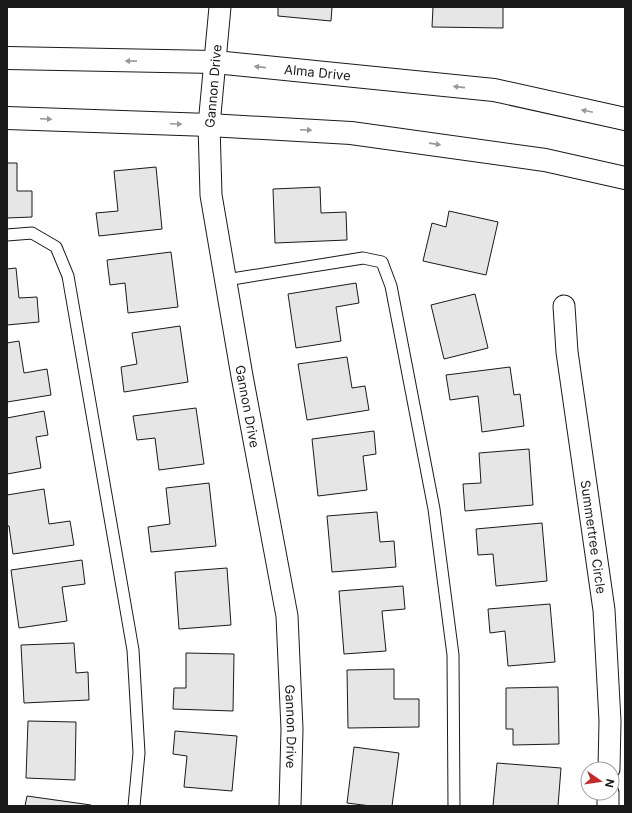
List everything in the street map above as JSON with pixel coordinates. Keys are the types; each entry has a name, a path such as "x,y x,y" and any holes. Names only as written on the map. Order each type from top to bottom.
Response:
{"main road":[{"name":"Alma Drive","path":"7,58 215,62 494,90 625,119"},
{"path":"7,118 209,125 351,133 545,160 625,178"}],"street":[{"name":"Gannon Drive","path":"220,7 209,125 211,195 242,376 287,616 292,729 290,806"},
{"name":"Summertree Circle","path":"564,306 567,352 604,610 610,721 609,761"}],"lane":[{"path":"7,235 32,233 56,247 68,276 133,650 139,753 134,806"},
{"path":"226,280 363,258 382,262 391,286 434,510 452,655 454,806"}],"building":[{"path":"278,7 332,7 331,21 278,16"},
{"path":"433,7 503,7 503,28 432,27"},
{"path":"7,163 17,163 17,191 32,191 32,217 7,218"},
{"path":"156,167 162,229 99,236 96,213 118,211 114,171"},
{"path":"320,187 321,213 346,212 347,240 275,243 273,189"},
{"path":"449,211 498,222 486,275 423,261 432,223 446,227"},
{"path":"171,252 178,307 128,313 125,283 110,285 107,260"},
{"path":"16,268 19,298 37,297 39,322 7,325 7,269"},
{"path":"356,283 359,303 336,307 341,341 296,348 288,294"},
{"path":"475,294 488,348 444,359 431,305"},
{"path":"180,326 188,382 124,392 121,367 137,364 132,333"},
{"path":"19,341 24,373 47,369 51,395 7,402 7,343"},
{"path":"347,357 352,388 365,386 369,410 307,420 298,364"},
{"path":"510,367 514,395 520,394 524,426 482,432 478,396 450,400 446,375"},
{"path":"196,408 204,464 159,470 155,438 137,440 133,416"},
{"path":"44,411 48,435 36,437 41,468 7,474 7,418"},
{"path":"374,431 376,454 363,456 367,490 318,496 312,439"},
{"path":"529,449 533,505 465,511 463,484 481,483 479,453"},
{"path":"209,483 216,546 151,552 148,527 170,524 166,488"},
{"path":"44,489 49,524 70,521 74,545 13,554 9,526 7,526 7,495"},
{"path":"377,512 380,542 394,541 396,567 332,572 327,516"},
{"path":"542,523 547,581 496,586 493,554 478,555 476,529"},
{"path":"82,560 85,584 62,587 67,621 19,628 11,570"},
{"path":"227,568 231,625 179,629 175,572"},
{"path":"403,586 405,609 382,611 386,651 344,654 339,591"},
{"path":"550,604 555,662 508,666 505,631 490,633 488,609"},
{"path":"74,643 76,673 88,672 89,700 24,703 21,645"},
{"path":"186,653 234,654 233,711 173,709 174,688 186,688"},
{"path":"394,669 394,699 419,699 419,727 348,728 347,670"},
{"path":"558,687 559,744 513,745 513,729 506,729 506,688"},
{"path":"28,721 76,722 75,780 26,778"},
{"path":"175,731 237,736 232,791 184,787 187,756 173,754"},
{"path":"354,747 399,753 392,806 371,806 347,803"},
{"path":"497,763 561,768 558,806 493,806"},
{"path":"27,796 91,805 91,806 25,806"}]}
